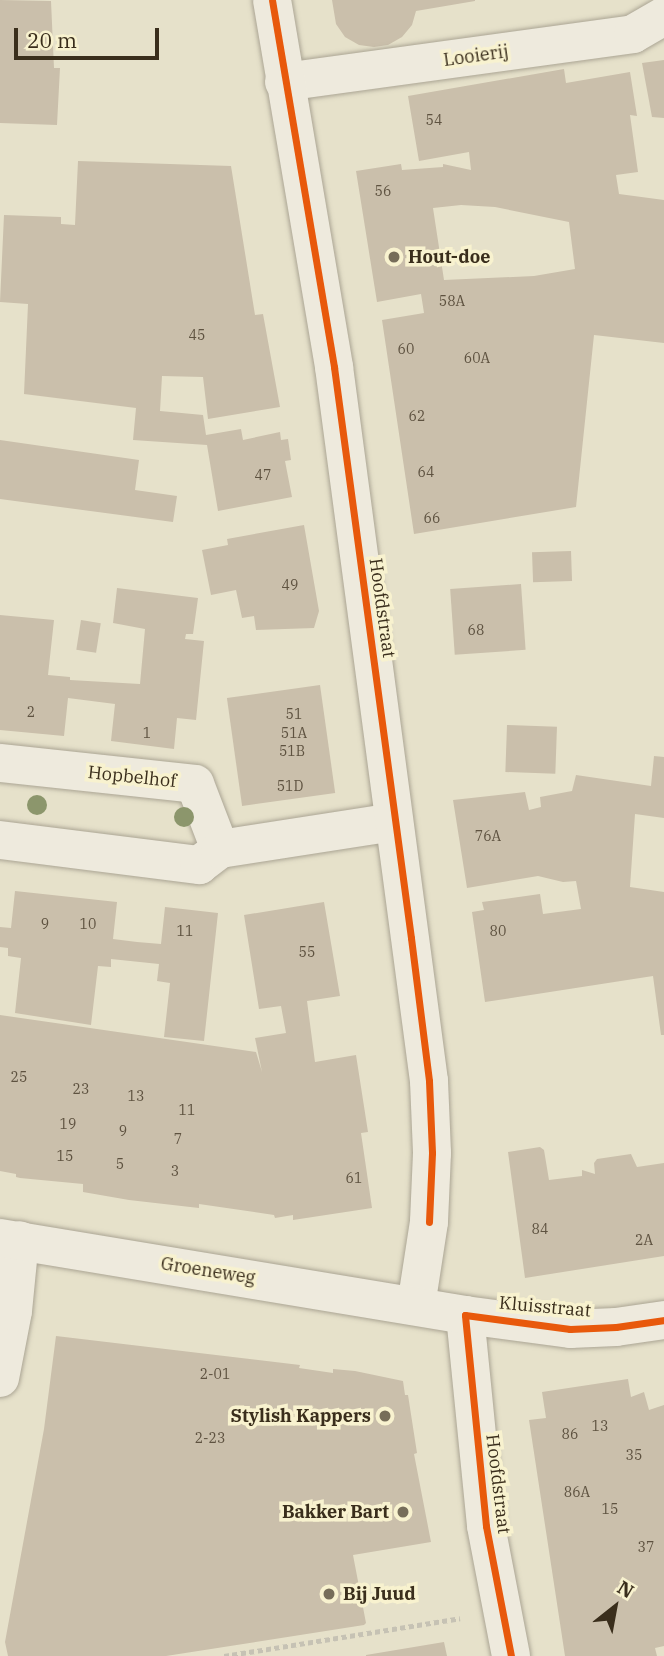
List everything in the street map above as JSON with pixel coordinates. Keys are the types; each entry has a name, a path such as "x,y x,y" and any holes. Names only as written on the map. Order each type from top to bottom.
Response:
{"street":[{"name":"Hoofdstraat","path":"272,0 334,367 413,951 430,1105 432,1153 429,1222 416,1306"},
{"name":"Looierij","path":"284,82 633,34 664,16"},
{"name":"Hopbelhof","path":"0,763 195,784 219,849"},
{"path":"0,840 199,865 219,849 394,822"},
{"path":"0,1378 13,1311 10,1239"},
{"name":"Groeneweg","path":"10,1239 416,1306"},
{"name":"Kluisstraat","path":"416,1306 570,1329 616,1327 664,1320"},
{"name":"Hoofdstraat","path":"464,1315 486,1526 511,1656"}],"path":[{"path":"224,1656 503,1612"}],"building":[{"path":"0,0 51,1 54,68 60,68 57,125 0,123"},
{"path":"332,0 475,1 416,11 412,25 402,37 388,45 374,47 359,45 345,37 336,24"},
{"path":"664,60 664,118 652,117 642,63"},
{"path":"564,69 566,83 630,72 637,116 630,115 638,172 616,175 619,194 664,200 664,343 594,335 576,507 414,534 382,320 424,313 421,294 377,302 356,171 401,164 402,170 443,167 443,164 471,170 469,152 419,161 408,96","holes":["461,205 495,207 569,222 575,269 534,276 444,280 433,208"]},
{"path":"78,161 231,166 255,315 263,314 280,407 208,419 203,377 162,376 160,411 203,415 206,435 241,429 243,440 280,432 281,440 288,439 291,460 285,461 292,497 218,511 207,445 133,440 136,408 24,394 28,304 0,302 4,215 61,217 61,224 75,225"},
{"path":"0,440 139,460 135,490 177,496 173,522 0,499"},
{"path":"304,525 319,611 314,628 256,630 254,616 242,618 236,590 211,595 202,550 228,545 227,539"},
{"path":"571,551 572,581 533,582 532,552"},
{"path":"521,584 526,650 455,655 450,589"},
{"path":"117,588 198,598 193,634 186,634 185,639 204,641 196,720 177,718 174,749 111,741 115,704 68,698 64,736 0,730 0,615 54,620 48,675 70,677 70,680 140,684 145,629 113,623"},
{"path":"81,620 101,623 96,653 76,650"},
{"path":"320,685 335,793 242,806 227,698"},
{"path":"507,725 557,727 555,774 505,772"},
{"path":"654,756 664,757 664,818 635,814 630,887 664,892 664,1035 661,1035 653,976 485,1002 472,912 484,910 482,902 540,894 543,914 581,909 576,881 563,882 538,876 467,888 453,800 525,792 529,810 541,807 540,797 572,791 576,775 651,786"},
{"path":"15,891 117,902 113,939 137,942 161,944 165,907 218,913 204,1041 164,1037 170,983 157,981 159,964 111,959 111,967 98,966 91,1025 15,1013 21,958 8,956 8,948 0,947 0,927 11,928"},
{"path":"324,902 340,996 307,1001 315,1062 356,1055 368,1132 361,1133 372,1208 293,1220 293,1215 275,1218 274,1215 199,1204 199,1208 129,1200 83,1192 83,1184 20,1178 16,1177 16,1174 0,1171 0,1015 256,1052 262,1072 255,1038 286,1033 281,1006 259,1009 244,915"},
{"path":"540,1147 544,1150 549,1180 582,1176 582,1170 595,1174 594,1163 597,1159 631,1154 637,1167 664,1163 664,1256 525,1278 508,1152"},
{"path":"56,1336 300,1365 299,1368 333,1373 333,1369 355,1371 403,1381 405,1395 408,1395 417,1453 414,1454 431,1542 353,1555 366,1623 364,1625 166,1656 8,1656 5,1642 44,1429"},
{"path":"628,1379 631,1397 644,1392 649,1410 664,1405 664,1646 655,1648 657,1656 565,1656 529,1420 546,1418 542,1392"},
{"path":"444,1642 447,1656 366,1656 366,1655"}],"cycle path":[{"path":"272,0 334,367 411,938 429,1081 432,1153 429,1222"},
{"path":"511,1656 486,1526 465,1315 570,1329 616,1327 664,1320"}],"place":[{"name":"Hout-doe","path":"394,257"},
{"name":"Stylish Kappers","path":"385,1416"},
{"name":"Bakker Bart","path":"403,1512"},
{"name":"Bij Juud","path":"329,1594"}]}
